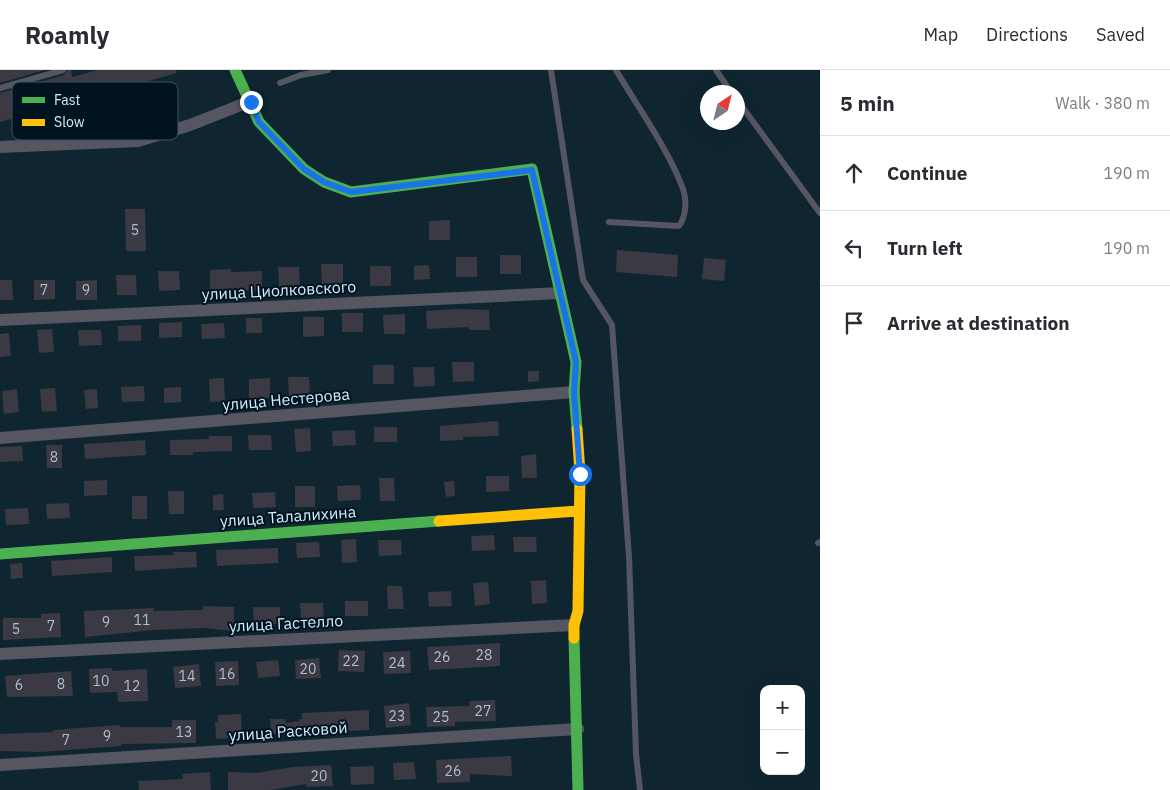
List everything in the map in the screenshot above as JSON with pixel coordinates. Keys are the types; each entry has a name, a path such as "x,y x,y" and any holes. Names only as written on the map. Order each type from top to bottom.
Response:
{"street":[{"path":"235,70 259,122 304,169 324,182 351,192 532,170 576,362 574,392 580,474 578,611 574,625 578,790"},
{"path":"178,128 251,102"},
{"path":"0,147 138,140"},
{"name":"улица Циолковского","path":"0,320 560,293"},
{"name":"улица Нестерова","path":"0,438 574,392"},
{"name":"улица Талалихина","path":"0,554 578,511"},
{"name":"улица Гастелло","path":"0,654 574,625"},
{"name":"улица Расковой","path":"0,765 578,729"}],"lane":[{"path":"21,82 63,70"},
{"path":"280,83 301,73 328,70"},
{"path":"551,70 582,280 612,325 629,557 636,754 640,790"},
{"path":"609,222 679,226 685,219 684,191 664,152 616,70"},
{"path":"716,70 726,85"},
{"path":"745,111 820,213"}],"building":[{"path":"0,70 45,70 0,83"},
{"path":"68,70 71,70 72,77 98,70 176,70 177,73 144,82 39,82 64,75"},
{"path":"12,90 12,119 0,122 0,93"},
{"path":"125,209 145,209 146,251 126,251"},
{"path":"450,220 450,240 429,240 429,221"},
{"path":"617,250 678,255 677,277 616,272"},
{"path":"500,255 521,255 521,274 500,274"},
{"path":"456,257 477,257 477,277 456,277"},
{"path":"704,258 726,260 724,281 702,279"},
{"path":"321,264 343,264 343,283 322,284"},
{"path":"429,265 430,279 414,280 414,266"},
{"path":"370,266 391,266 391,286 370,286"},
{"path":"278,267 299,267 300,286 279,287"},
{"path":"231,269 231,272 262,271 262,291 210,289 210,270"},
{"path":"158,271 179,271 180,290 159,291"},
{"path":"116,275 136,275 137,295 117,295"},
{"path":"0,280 12,280 13,300 0,300"},
{"path":"34,280 55,280 55,299 34,300"},
{"path":"97,280 97,300 76,300 76,281"},
{"path":"457,309 489,310 490,330 469,330 469,327 427,329 426,311"},
{"path":"342,313 363,313 363,332 342,332"},
{"path":"405,314 405,334 384,334 383,315"},
{"path":"303,317 324,317 324,336 303,337"},
{"path":"246,318 262,318 262,333 246,333"},
{"path":"182,322 182,337 159,338 159,323"},
{"path":"224,323 225,338 202,339 201,324"},
{"path":"141,325 141,341 118,341 118,326"},
{"path":"52,329 54,352 39,353 37,330"},
{"path":"78,330 101,330 102,345 79,346"},
{"path":"9,333 11,356 0,357 0,334"},
{"path":"452,362 474,362 474,381 453,382"},
{"path":"373,365 394,365 394,384 373,384"},
{"path":"413,367 434,367 435,386 414,387"},
{"path":"528,371 539,371 539,381 528,382"},
{"path":"288,377 309,377 310,396 289,397"},
{"path":"224,378 225,401 210,402 209,379"},
{"path":"270,378 270,398 249,398 249,379"},
{"path":"144,386 145,401 122,402 121,387"},
{"path":"181,387 181,402 164,403 164,388"},
{"path":"55,388 57,411 42,412 40,389"},
{"path":"17,389 19,412 4,414 2,391"},
{"path":"97,389 98,408 86,409 84,390"},
{"path":"498,421 499,436 463,437 463,440 440,441 440,426"},
{"path":"374,427 397,427 397,442 374,442"},
{"path":"310,428 311,451 296,452 294,429"},
{"path":"355,430 356,445 333,446 332,431"},
{"path":"248,435 271,435 272,450 249,450"},
{"path":"209,436 232,436 232,451 193,452 193,455 170,455 170,440 209,439"},
{"path":"145,440 146,455 85,459 84,444"},
{"path":"46,445 62,445 62,468 47,468"},
{"path":"22,446 23,461 0,462 0,447"},
{"path":"536,454 537,478 522,478 521,456"},
{"path":"486,476 509,476 509,491 486,492"},
{"path":"379,478 394,478 395,501 380,501"},
{"path":"107,480 107,495 84,496 84,481"},
{"path":"454,481 455,496 446,497 444,482"},
{"path":"360,485 361,500 338,501 337,486"},
{"path":"295,486 315,486 315,507 295,507"},
{"path":"168,491 184,491 184,514 169,514"},
{"path":"275,492 276,507 253,508 252,493"},
{"path":"223,494 224,510 213,510 213,495"},
{"path":"132,496 147,496 147,519 132,519"},
{"path":"69,503 70,518 47,519 46,504"},
{"path":"28,508 29,524 6,525 5,509"},
{"path":"494,535 495,550 472,551 471,536"},
{"path":"513,537 536,537 537,552 514,552"},
{"path":"356,539 357,562 342,563 341,540"},
{"path":"378,540 401,540 402,555 379,556"},
{"path":"319,542 320,557 297,558 296,543"},
{"path":"278,548 278,563 217,566 216,550"},
{"path":"173,552 196,552 197,567 135,571 134,556 173,555"},
{"path":"112,557 112,572 52,576 51,561"},
{"path":"22,563 23,578 11,579 10,564"},
{"path":"546,580 547,603 532,604 531,581"},
{"path":"488,582 490,604 475,606 473,583"},
{"path":"387,586 402,586 404,609 388,609"},
{"path":"451,591 452,606 429,607 428,592"},
{"path":"345,601 368,601 368,616 345,616"},
{"path":"300,603 323,603 324,618 301,619"},
{"path":"203,606 234,607 234,631 203,628 155,630 85,637 84,611 154,608 154,611 203,610"},
{"path":"253,607 280,607 280,624 254,624"},
{"path":"60,613 61,637 3,640 3,618 41,618 41,614"},
{"path":"500,643 500,666 429,670 427,647"},
{"path":"339,650 365,651 364,672 338,671"},
{"path":"410,651 411,673 384,674 383,652"},
{"path":"319,658 321,678 296,679 295,660"},
{"path":"278,660 280,676 258,678 256,662"},
{"path":"238,661 239,685 216,686 215,662"},
{"path":"199,664 201,686 175,688 173,667"},
{"path":"112,668 112,671 147,669 148,701 118,702 117,692 90,693 89,669"},
{"path":"71,671 73,696 7,697 5,676"},
{"path":"495,700 496,721 455,722 455,726 427,727 426,707 470,706 469,701"},
{"path":"409,703 411,725 386,728 384,706"},
{"path":"369,710 369,730 271,734 270,719 285,719 286,723 299,721 299,719 302,719 302,713"},
{"path":"241,714 242,738 216,739 215,722 218,722 218,715"},
{"path":"172,720 196,720 196,743 121,744 121,746 41,752 0,751 0,734 53,732 53,730 120,725 120,727 172,727"},
{"path":"511,756 512,776 470,774 470,782 437,783 436,760"},
{"path":"414,762 416,779 394,780 393,763"},
{"path":"331,765 333,786 307,787 306,784 271,790 228,790 228,772 256,773 293,767"},
{"path":"374,766 374,784 351,785 350,767"},
{"path":"210,772 211,790 139,790 138,781 183,779 182,774"}],"traffic: fast":[{"path":"235,70 259,122 304,169 324,182 351,192 532,169 576,362 574,392 577,429"},
{"path":"0,554 439,521"},
{"path":"574,638 578,790"}],"traffic: slow":[{"path":"574,638 574,625 578,611 580,473 577,429"},
{"path":"439,521 578,511"}],"route":[{"path":"251,102 259,122 304,169 324,182 351,192 532,170 576,362 574,392 580,474"}]}
